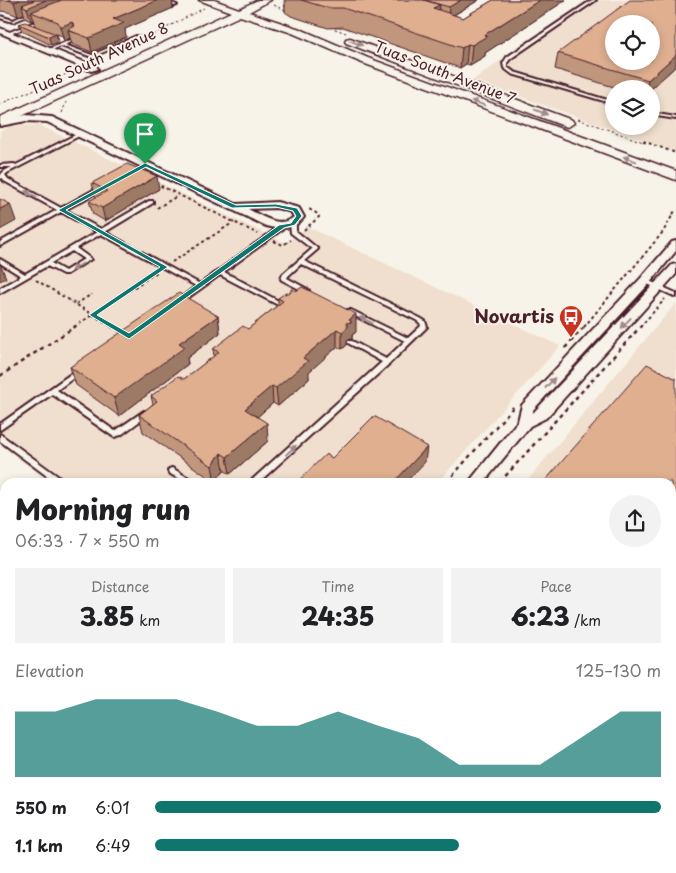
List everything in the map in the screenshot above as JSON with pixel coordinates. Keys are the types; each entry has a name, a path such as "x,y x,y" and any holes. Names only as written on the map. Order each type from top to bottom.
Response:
{"street":[{"name":"Tuas South Avenue 8","path":"0,122 55,100 239,5 266,0"},
{"path":"271,0 270,10 276,15"},
{"name":"Tuas South Avenue 7","path":"206,3 239,5 276,15 425,68 576,126"},
{"path":"206,3 212,9 211,21 276,15"},
{"name":"Tuas South Avenue 7","path":"276,15 364,60 676,176"},
{"name":"Tuas South Avenue 8","path":"0,112 94,69 211,21"},
{"path":"3,32 94,69"},
{"path":"49,119 46,107 55,100"},
{"path":"0,122 26,118 49,119 142,166 270,224 282,227 293,224 299,216 295,210 276,205 235,207"},
{"path":"603,136 676,164"},
{"path":"525,422 527,408 645,281 676,244"},
{"path":"479,478 525,422 541,416 669,292 676,267"}],"lane":[{"path":"160,0 175,5"},
{"path":"594,0 508,58 505,67 513,73 605,100"},
{"path":"0,17 14,21 40,10"},
{"path":"3,32 26,26 51,16"},
{"path":"0,23 7,20"},
{"path":"26,26 35,30"},
{"path":"62,45 87,55 95,55 137,37"},
{"path":"49,50 75,39"},
{"path":"665,116 676,114"},
{"path":"660,115 676,118"},
{"path":"81,134 5,172 2,177 200,286"},
{"path":"0,166 20,164"},
{"path":"0,244 104,187"},
{"path":"0,291 151,202"},
{"path":"293,224 293,232 315,249 285,275 284,279 312,293"},
{"path":"176,303 282,227"},
{"path":"46,263 65,273 88,259 72,248"},
{"path":"0,261 25,276"},
{"path":"259,478 424,327 423,322 300,262"},
{"path":"220,272 286,308 277,313"},
{"path":"645,281 669,292"},
{"path":"339,306 409,341"},
{"path":"350,342 387,362"},
{"path":"0,427 89,365"},
{"path":"52,390 114,434 119,433 156,405"},
{"path":"0,436 55,478"},
{"path":"172,471 183,478"}],"path":[{"path":"276,15 284,0"},
{"path":"144,40 194,14 206,3"},
{"path":"194,8 194,14"},
{"path":"0,104 66,76 72,73 73,68"},
{"path":"66,70 66,76"},
{"path":"55,100 67,98 62,113"},
{"path":"297,236 320,218 318,214 302,206"},
{"path":"564,348 627,276 662,232 676,209"},
{"path":"0,376 234,222"},
{"path":"35,279 129,337"},
{"path":"504,478 669,292"},
{"path":"76,304 92,294"},
{"path":"450,478 518,400"}],"shaded area":[{"path":"587,0 676,0 676,152 628,135 660,135 660,80 605,80 605,127 473,80"},
{"path":"39,125 285,243 308,227 560,346 442,478 44,478 0,444 0,131 11,126"},
{"path":"676,303 676,478 529,478"}],"building":[{"path":"35,0 46,0 27,8 22,5"},
{"path":"62,0 158,0 113,19 124,23 89,38 68,30 75,26 72,22 60,27 58,22 31,12"},
{"path":"301,0 424,0 440,5 433,8 463,18 493,0 540,0 484,35 487,36 472,45 468,44 462,48 343,8 328,8"},
{"path":"424,0 461,0 449,7"},
{"path":"630,0 676,0 676,55 660,69 660,15 610,15"},
{"path":"605,18 605,67 558,53"},
{"path":"25,22 56,34 49,37 19,24"},
{"path":"615,70 659,70 648,80"},
{"path":"127,164 157,176 102,208 89,201 107,191 92,183"},
{"path":"0,199 10,204 0,209"},
{"path":"302,287 356,314 349,320 352,322 346,323 348,327 342,332 337,329 303,358 308,361 276,388 272,386 245,409 267,423 227,457 221,453 212,466 139,415 157,401 151,396 178,376 184,379 219,352 213,349 243,326 248,329 283,301 278,298 291,292 291,289 296,291"},
{"path":"179,293 218,316 179,343 185,347 114,398 70,367"},
{"path":"647,364 676,379 676,478 547,478"},
{"path":"374,416 427,447 398,478 301,478 326,454 332,458"}],"place":[{"name":"Novartis","path":"571,338"}],"route":[{"path":"145,164 235,207 276,205 295,210 299,216 293,224 282,227 129,337 92,315 165,267 61,210 145,164"}]}
